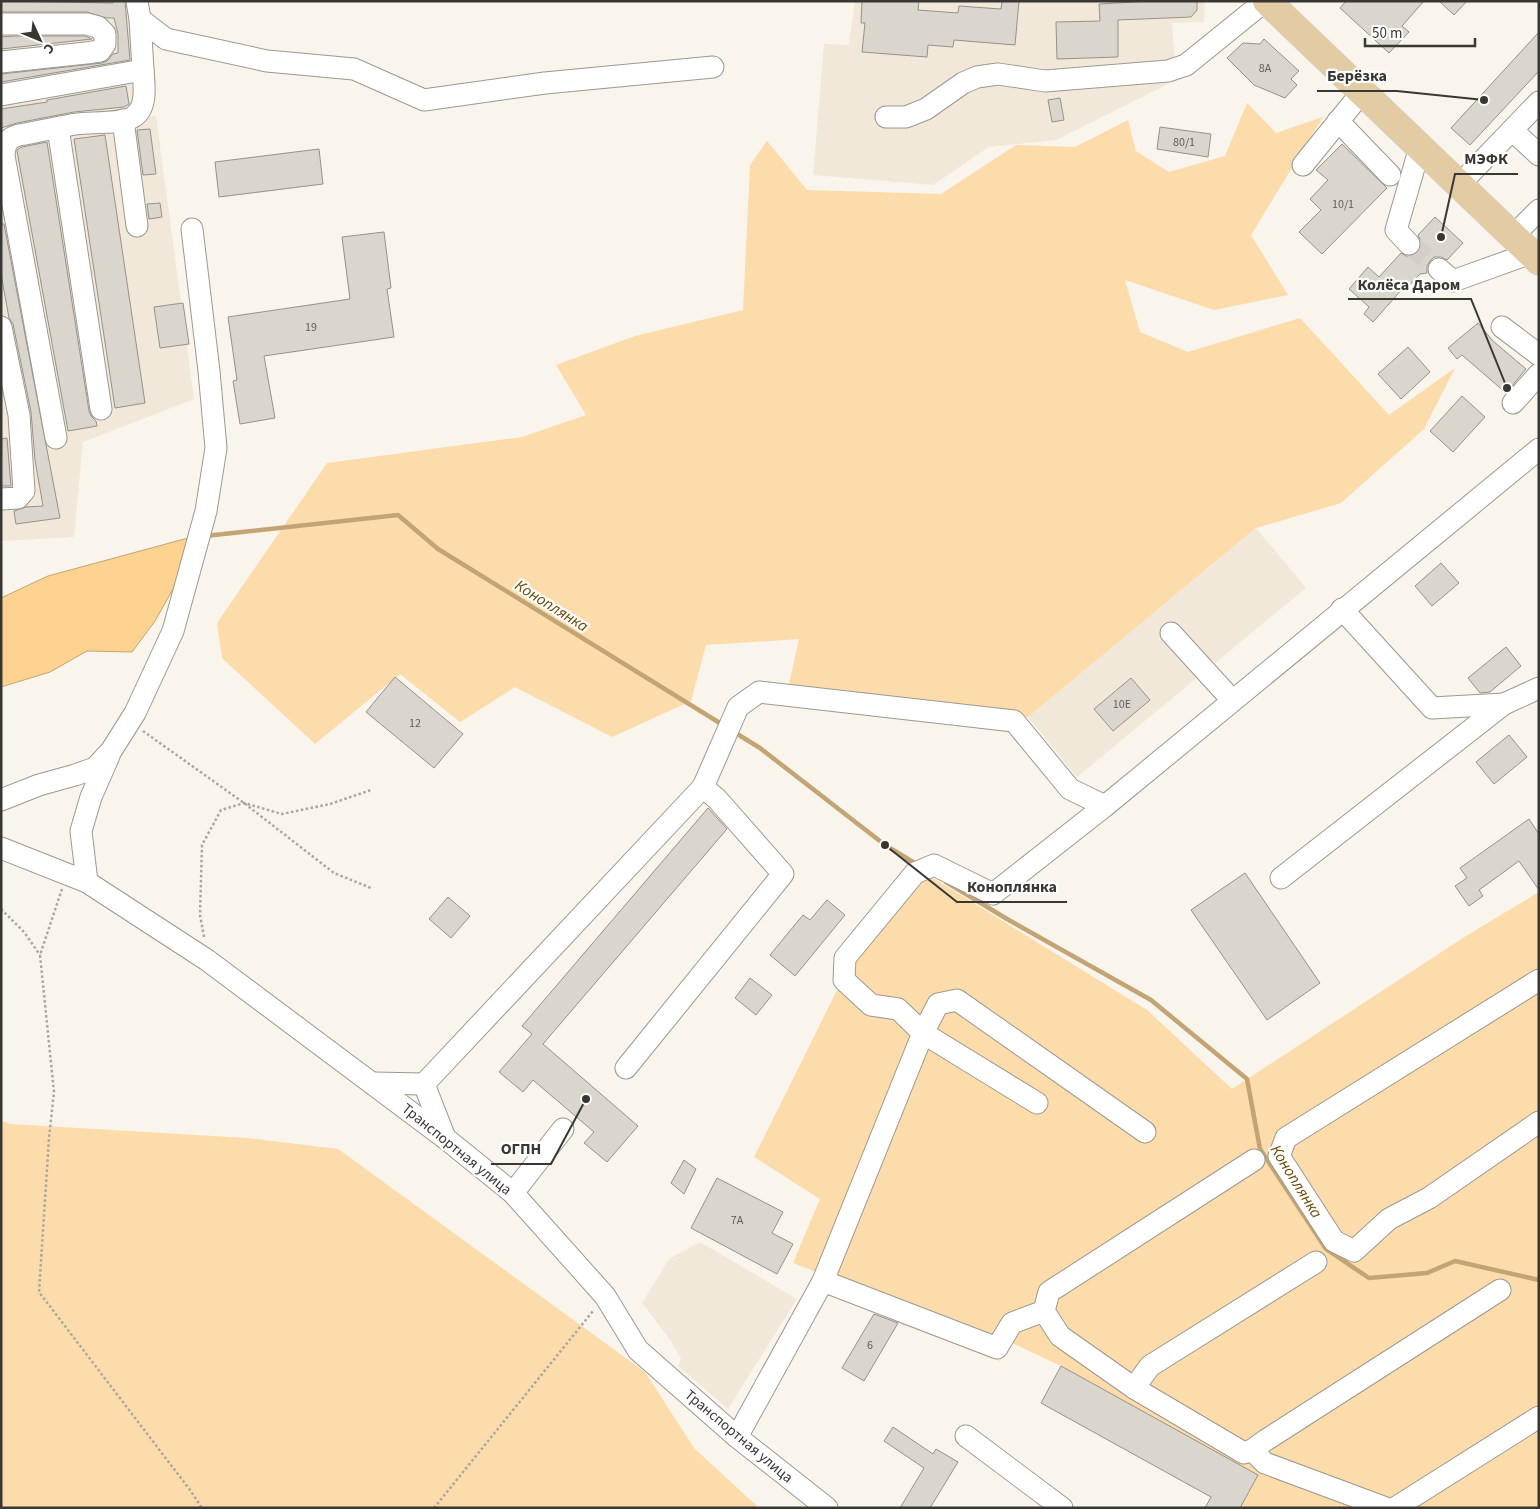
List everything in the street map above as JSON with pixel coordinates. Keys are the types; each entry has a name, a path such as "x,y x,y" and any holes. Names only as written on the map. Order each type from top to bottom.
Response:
{"main road":[{"path":"1266,1 1528,250"}],"street":[{"path":"886,117 906,116 926,109 963,83 977,77 998,74 1046,81 1168,71 1186,65 1266,1"},
{"path":"138,10 166,39 267,61 354,69 424,100 545,84 714,67"},
{"path":"56,438 4,156 6,144 11,137 76,124 123,120 133,117 141,107 144,92 138,10"},
{"path":"1,24 87,24 98,27 105,34 106,44 100,50 86,53 1,62"},
{"path":"1,95 143,70"},
{"path":"1303,165 1362,92"},
{"path":"1459,184 1539,102"},
{"path":"123,120 137,226"},
{"path":"1338,121 1390,175"},
{"path":"58,128 101,409"},
{"path":"1512,130 1539,155"},
{"path":"1409,244 1396,230 1420,147"},
{"path":"1439,269 1454,281 1528,250 1539,210"},
{"path":"87,882 81,831 91,797 112,751 130,722 173,632 206,511 216,448 192,229"},
{"path":"1,327 19,414 24,491 18,498 1,500"},
{"path":"1502,327 1539,355"},
{"path":"1513,403 1539,374"},
{"path":"1037,1103 923,1033 898,1009 871,1005 844,980 845,958 915,873 934,865 993,894 1105,806 1342,609 1539,449"},
{"path":"1342,609 1432,708 1504,704"},
{"path":"1172,633 1232,700"},
{"path":"1282,878 1504,704 1539,688"},
{"path":"373,1083 424,1084 703,787 738,707 759,692 1014,720 1070,789 1105,806"},
{"path":"1,800 39,785 95,768 112,751"},
{"path":"626,1068 783,874 717,799 703,787"},
{"name":"Транспортная улица","path":"1,848 87,882 207,960 445,1138 513,1193 606,1296 638,1350 737,1437 827,1508"},
{"path":"1539,980 1286,1138 1279,1156 1334,1241 1354,1251 1389,1219 1429,1198 1539,1122"},
{"path":"737,1437 823,1281 923,1033 938,1004 957,1000 1144,1132"},
{"path":"424,1084 445,1138"},
{"path":"513,1193 563,1129"},
{"path":"1254,1160 1049,1292 1044,1311 1060,1336 1134,1388 1244,1453 1252,1450 1500,1290"},
{"path":"1134,1388 1150,1366 1316,1262"},
{"path":"823,1281 997,1348 1012,1323 1044,1311"},
{"path":"1395,1508 1539,1417"},
{"path":"966,1436 1062,1508"},
{"path":"1252,1450 1265,1463 1386,1508"}],"path":[{"path":"130,722 244,803 334,873 371,888"},
{"path":"207,960 200,915 202,845 221,810 244,803 282,814 330,804 371,790"},
{"path":"67,874 40,955 54,1092 48,1148 39,1292 202,1508"},
{"path":"1,909 24,932 40,955"},
{"path":"434,1508 606,1296"}],"shaded area":[{"path":"1,1 131,1 142,117 156,116 194,399 83,442 74,537 1,541"},
{"path":"855,1 1205,1 1204,22 1172,23 1176,80 1056,140 989,147 933,185 813,175 824,44 849,45"},
{"path":"1247,103 1276,133 1323,117 1251,235 1288,295 1214,310 1125,280 1140,332 1188,352 1300,318 1389,415 1455,368 1424,429 1341,503 1256,528 1028,717 788,688 799,639 706,645 691,701 612,737 515,687 460,722 400,674 315,744 222,658 217,623 327,463 522,437 586,415 556,365 635,336 743,310 750,165 767,141 807,190 941,194 1016,145 1075,147 1128,120 1136,151 1169,172 1225,156"},
{"path":"1256,528 1306,588 1077,777 1028,717"},
{"path":"188,538 181,575 155,621 132,652 87,651 50,672 1,687 1,598 48,576"},
{"path":"928,875 1147,1010 1232,1089 1466,936 1539,892 1539,1508 1240,1508 1258,1475 1061,1366 1010,1342 1000,1361 899,1323 907,1307 793,1263 820,1199 754,1157 851,962"},
{"path":"1,1121 11,1124 247,1138 338,1149 645,1372 694,1448 759,1508 1,1508"},
{"path":"700,1242 797,1299 728,1409 678,1366 681,1359 669,1338 642,1303 669,1259"}],"building":[{"path":"1,1 113,3 113,1 125,1 130,60 1,82 1,74 107,61 113,54 118,53 118,34 114,18 107,18 87,12 1,12"},
{"path":"862,1 919,1 918,10 958,13 959,6 1001,9 1002,1 1019,1 1015,45 954,40 953,47 928,45 927,57 862,52 865,23 861,23"},
{"path":"1197,1 1197,10 1191,17 1118,20 1118,57 1057,59 1056,22 1100,21 1099,4"},
{"path":"1346,1 1424,1 1402,26 1409,32 1389,53 1340,8"},
{"path":"1439,1 1467,1 1454,15"},
{"path":"1539,32 1539,71 1470,145 1451,128"},
{"path":"85,36 92,39 1,49 1,37"},
{"path":"1264,39 1299,71 1291,79 1297,85 1285,98 1254,85 1227,58 1243,43 1260,44"},
{"path":"126,86 129,104 124,107 74,112 1,128 1,109"},
{"path":"1060,98 1064,120 1052,122 1048,100"},
{"path":"1160,127 1211,134 1208,157 1157,149"},
{"path":"150,129 156,174 143,175 137,130"},
{"path":"105,135 145,403 115,408 74,139"},
{"path":"47,142 89,411 97,426 68,431 17,151 22,147"},
{"path":"1342,144 1387,188 1322,254 1299,232 1321,210 1310,199 1328,180 1316,170"},
{"path":"319,149 323,184 219,197 215,162"},
{"path":"160,203 162,217 149,219 147,204"},
{"path":"1435,217 1463,243 1447,260 1441,257 1434,257 1427,266 1427,273 1420,274 1406,289 1404,287 1373,322 1364,314 1369,307 1349,289 1368,267 1379,277 1401,253 1411,256 1417,253 1421,248 1418,235"},
{"path":"1,224 4,224 60,518 16,524 14,511 26,507 43,506 35,460 31,412 13,324 9,318 1,274"},
{"path":"384,232 391,288 387,289 394,337 264,356 275,418 240,424 233,381 237,380 228,317 350,299 342,237"},
{"path":"183,303 189,344 160,348 154,307"},
{"path":"1478,323 1493,341 1526,369 1506,393 1462,355 1457,359 1448,348"},
{"path":"1408,347 1430,372 1401,399 1378,374"},
{"path":"1462,396 1485,417 1453,452 1430,431"},
{"path":"7,438 11,486 1,486 1,439"},
{"path":"1441,563 1459,583 1432,606 1415,586"},
{"path":"1506,647 1521,666 1490,692 1480,693 1468,678"},
{"path":"395,677 463,734 434,768 366,712"},
{"path":"1131,678 1150,700 1113,731 1094,709"},
{"path":"1509,735 1527,757 1494,784 1476,762"},
{"path":"708,808 727,829 543,1044 638,1126 607,1162 584,1143 594,1132 533,1080 523,1092 499,1072 532,1034 522,1026"},
{"path":"1529,819 1539,834 1539,890 1519,861 1479,890 1483,896 1469,906 1455,886 1467,878 1460,868"},
{"path":"1245,873 1320,983 1267,1020 1191,910"},
{"path":"448,897 470,916 451,938 429,919"},
{"path":"827,900 845,915 795,976 770,955 803,915 810,920"},
{"path":"750,978 772,995 756,1015 735,998"},
{"path":"684,1160 696,1169 684,1194 671,1183"},
{"path":"717,1178 783,1212 772,1233 793,1244 777,1274 691,1228"},
{"path":"874,1314 898,1323 864,1381 842,1368"},
{"path":"1061,1366 1258,1475 1240,1508 1205,1508 1211,1497 1041,1403"},
{"path":"893,1427 933,1454 936,1449 958,1462 930,1508 900,1508 924,1468 884,1441"}],"waterway":[{"name":"Коноплянка","path":"205,536 398,515 438,549 723,725"},
{"name":"Коноплянка","path":"734,732 760,748 885,845 918,865"},
{"name":"Коноплянка","path":"946,882 1007,919 1151,1000 1247,1079 1260,1149 1326,1249 1369,1278 1427,1273 1455,1261 1539,1280"}],"tunnel":[{"path":"1409,244 1439,269"}],"place":[{"name":"Берёзка","path":"1484,100"},
{"name":"МЭФК","path":"1441,237"},
{"name":"Колёса Даром","path":"1507,388"},
{"name":"Коноплянка","path":"885,845"},
{"name":"ОГПН","path":"586,1099"}]}
